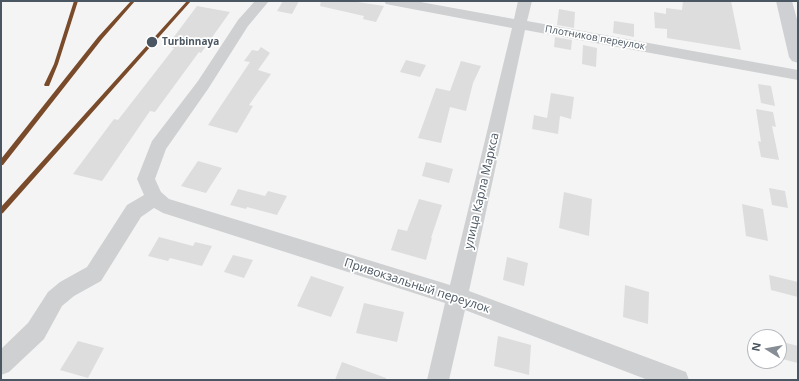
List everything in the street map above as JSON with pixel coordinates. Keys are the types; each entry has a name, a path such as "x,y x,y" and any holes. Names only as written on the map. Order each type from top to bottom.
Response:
{"street":[{"path":"1,364 36,331 55,299 67,289 94,274 134,212 155,198 146,178 158,146 203,85 243,23 262,1"},
{"name":"Плотников переулок","path":"391,1 798,74"},
{"name":"улица Карла Маркса","path":"438,380 522,24 526,1"},
{"path":"784,1 798,57"},
{"name":"Привокзальный переулок","path":"155,198 163,205 457,297 678,380"}],"building":[{"path":"283,1 299,1 292,14 277,11"},
{"path":"321,1 351,1 384,6 376,22 363,19 364,16 320,6"},
{"path":"683,1 731,1 741,50 667,38 667,29 655,28 654,12 666,14 666,8 682,10"},
{"path":"197,6 230,12 201,53 199,52 155,112 150,111 102,181 73,174 114,119 118,120 174,48 167,46"},
{"path":"559,9 575,12 574,28 557,25"},
{"path":"614,21 634,24 634,37 613,33"},
{"path":"555,37 572,40 571,50 554,47"},
{"path":"583,45 597,48 596,67 582,64"},
{"path":"261,47 270,53 258,70 271,74 249,105 253,106 237,133 208,125 250,62 244,61 252,50 258,51"},
{"path":"406,60 426,65 420,77 400,72"},
{"path":"461,61 481,66 473,83 466,111 450,107 441,143 418,138 436,88 450,91"},
{"path":"758,84 771,86 775,106 761,103"},
{"path":"551,93 574,97 571,119 560,116 558,134 532,129 534,115 547,118"},
{"path":"756,109 773,112 776,127 772,126 779,160 761,157 758,141 761,142"},
{"path":"198,161 222,168 206,193 181,186"},
{"path":"426,162 453,169 449,183 422,176"},
{"path":"769,188 785,191 788,208 772,205"},
{"path":"238,189 265,196 268,191 287,196 277,215 247,207 246,209 230,205"},
{"path":"564,192 592,199 589,236 559,228"},
{"path":"419,199 442,205 431,238 426,260 391,250 398,229 407,231"},
{"path":"742,204 763,209 768,241 746,236"},
{"path":"159,237 193,246 195,242 212,246 202,266 170,258 168,261 148,256"},
{"path":"233,255 253,260 244,278 224,272"},
{"path":"507,257 528,263 524,286 503,280"},
{"path":"769,275 798,282 798,297 771,290"},
{"path":"311,276 344,287 331,317 297,306"},
{"path":"625,285 649,292 648,324 623,317"},
{"path":"364,303 404,312 397,342 356,333"},
{"path":"498,336 531,345 529,375 494,366"},
{"path":"78,341 104,348 88,378 60,370"},
{"path":"787,343 798,346 798,363 787,360"},
{"path":"342,362 386,378 386,380 335,380"}],"transit line":[{"path":"47,85 56,64 76,1"},
{"path":"1,163 100,38 133,1"},
{"path":"1,211 189,1"}],"place":[{"name":"Turbinnaya","path":"152,42"}]}
